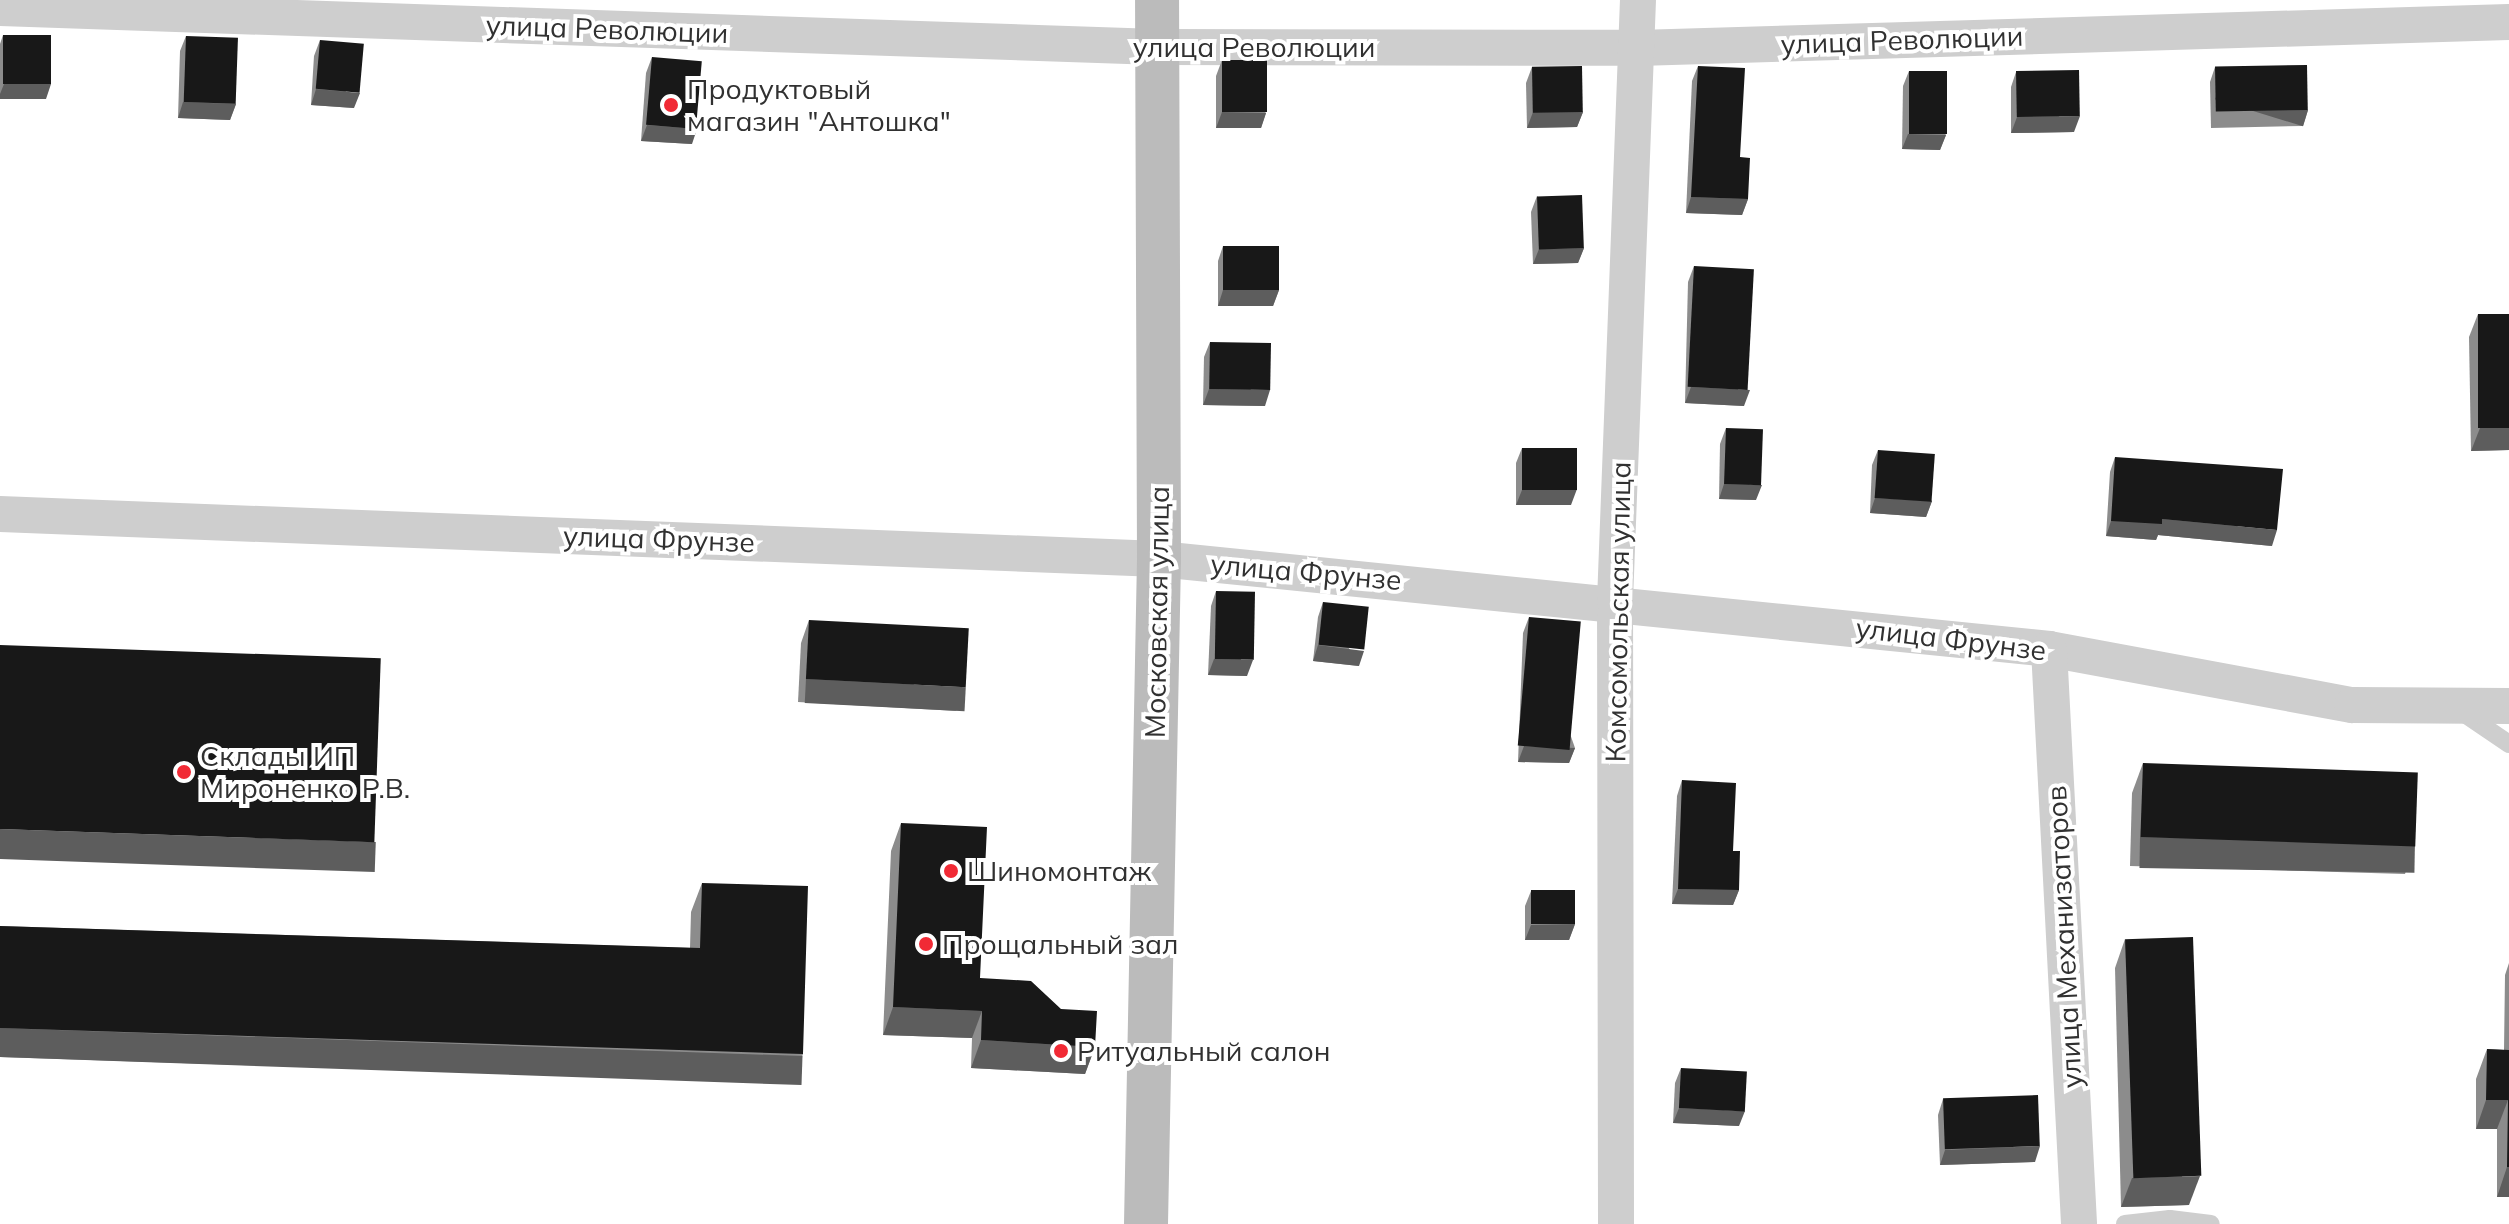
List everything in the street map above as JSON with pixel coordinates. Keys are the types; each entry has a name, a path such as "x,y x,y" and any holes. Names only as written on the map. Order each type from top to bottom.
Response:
{"street":[{"name":"Московская улица","path":"1146,1224 1159,559 1157,0"},
{"name":"Комсомольская улица","path":"1616,1224 1615,601 1638,0"},
{"name":"улица Революции","path":"0,8 1157,47 1638,48 2509,22"},
{"name":"улица Фрунзе","path":"0,514 1159,559 1615,601 2049,649 2352,705 2509,706"},
{"name":"улица Механизаторов","path":"2049,649 2079,1224"}],"lane":[{"path":"2446,706 2479,719 2509,744"},
{"path":"2125,1224 2170,1219 2211,1224"}],"building":[{"path":"3,35 51,35 51,84 3,84"},
{"path":"186,36 238,38 236,104 184,102"},
{"path":"320,40 364,44 360,93 316,89"},
{"path":"652,57 702,61 696,129 646,125"},
{"path":"1222,60 1267,60 1267,112 1222,112"},
{"path":"2307,65 2308,110 2216,112 2215,67"},
{"path":"1582,66 1583,112 1533,113 1532,67"},
{"path":"1698,66 1745,68 1740,157 1750,158 1748,199 1691,197"},
{"path":"2079,70 2080,116 2017,117 2016,71"},
{"path":"1909,71 1947,71 1947,134 1909,134"},
{"path":"1582,195 1584,248 1539,250 1537,197"},
{"path":"1223,246 1279,246 1279,290 1223,290"},
{"path":"1694,266 1754,269 1748,390 1688,387"},
{"path":"2478,314 2509,314 2509,428 2478,428"},
{"path":"1210,342 1271,343 1270,390 1209,389"},
{"path":"1726,428 1763,429 1761,485 1724,484"},
{"path":"1522,448 1577,448 1577,490 1522,490"},
{"path":"1878,450 1935,454 1932,502 1875,498"},
{"path":"2115,457 2283,469 2277,530 2162,519 2162,524 2111,521"},
{"path":"1216,591 1255,592 1254,660 1215,659"},
{"path":"1323,602 1369,607 1364,650 1319,645"},
{"path":"1529,617 1581,622 1570,750 1518,746"},
{"path":"809,620 969,628 966,687 806,679"},
{"name":"Склады ИП Мироненко Р.В.","path":"0,645 381,658 374,842 0,829"},
{"path":"2143,763 2418,773 2415,847 2140,837"},
{"path":"1682,780 1736,783 1733,851 1740,851 1739,890 1678,889"},
{"path":"901,823 987,827 980,978 1031,981 1061,1009 1097,1011 1095,1047 981,1040 982,1011 893,1007"},
{"path":"702,883 808,886 803,1054 0,1028 0,926 700,948"},
{"path":"1531,890 1575,890 1575,924 1531,924"},
{"path":"2193,937 2201,1176 2133,1178 2125,939"},
{"path":"2487,1049 2509,1050 2509,1167 2508,1100 2486,1100"},
{"path":"1681,1068 1747,1071 1745,1111 1679,1108"},
{"path":"2038,1095 2040,1146 1945,1149 1943,1098"}],"place":[{"name":"Продуктовый магазин \"Антошка\"","path":"671,105"},
{"name":"Склады ИП Мироненко Р.В.","path":"184,772"},
{"name":"Шиномонтаж","path":"951,871"},
{"name":"Прощальный зал","path":"926,944"},
{"name":"Ритуальный салон","path":"1061,1051"}]}
